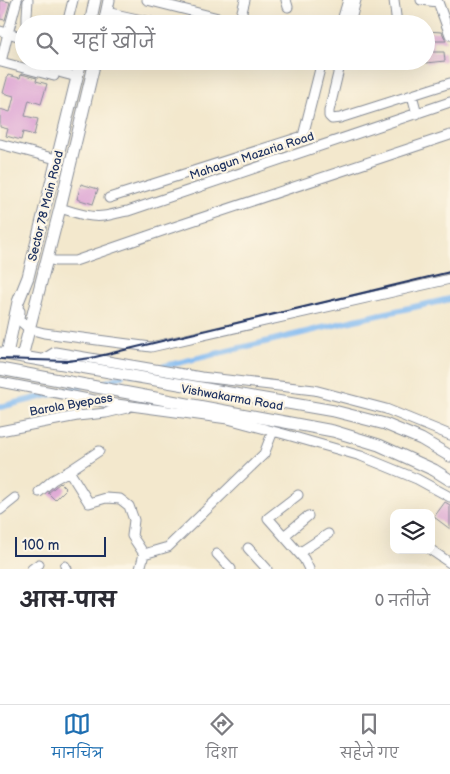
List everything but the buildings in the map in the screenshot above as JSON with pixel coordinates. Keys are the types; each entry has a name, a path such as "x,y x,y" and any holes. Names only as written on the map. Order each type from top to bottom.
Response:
{"main road":[{"path":"92,15 95,0"},
{"path":"106,15 109,0"},
{"name":"Sector 78 Main Road","path":"3,354 18,302 28,277 79,70"},
{"name":"Sector 78 Main Road","path":"22,357 93,70"},
{"path":"67,117 72,111 78,114 80,121"},
{"name":"Vishwakarma Road","path":"3,354 42,360 56,358 174,383 334,411 385,424 421,439 450,456"},
{"name":"Vishwakarma Road","path":"0,369 245,415 274,426 333,431 379,445 434,470 450,480"},
{"path":"245,415 259,408 258,401 252,396"},
{"path":"274,426 267,414 266,408 269,403 279,401"}],"street":[{"path":"15,68 1,65 4,32 17,0"},
{"path":"27,15 28,0"},
{"path":"69,15 73,0"},
{"path":"147,0 208,15"},
{"path":"242,15 245,0"},
{"path":"344,15 348,0"},
{"path":"352,15 356,0"},
{"path":"394,0 396,15"},
{"path":"421,0 438,2 450,35"},
{"path":"106,12 120,15"},
{"path":"25,70 54,76 56,70"},
{"path":"60,70 62,73 75,70"},
{"path":"109,198 303,136 317,70"},
{"path":"339,70 329,111 329,116 332,119 450,83"},
{"path":"412,95 417,114"},
{"name":"Mahagun Mazaria Road","path":"60,208 87,216 105,216 128,211 450,102"},
{"path":"47,259 75,261 450,135"},
{"path":"0,144 56,160"},
{"path":"167,180 172,196"},
{"path":"154,183 159,200"},
{"path":"18,302 20,308 19,320 30,329 151,347 450,279"},
{"path":"56,358 314,390 386,408 450,435"},
{"path":"0,382 110,403 274,426 361,456 416,479 450,497"},
{"path":"134,406 142,396"},
{"name":"Barola Byepass","path":"0,431 76,416 106,413 134,406"},
{"path":"144,554 168,547 264,454 274,426"},
{"path":"39,492 53,480 99,451"},
{"path":"69,471 89,503 106,498 120,500 129,506 134,520 132,536 144,554 140,569"},
{"path":"298,495 268,518 304,559 309,569"},
{"path":"0,510 15,498"},
{"path":"284,536 308,516"},
{"path":"299,553 328,534"},
{"path":"248,548 267,569"},
{"path":"435,553 450,563"},
{"path":"217,554 231,569"}],"waterway":[{"path":"132,374 450,299"},
{"path":"96,385 122,376"},
{"path":"0,407 81,387"}],"railway":[{"path":"0,359 68,361 91,358 450,272"}]}
